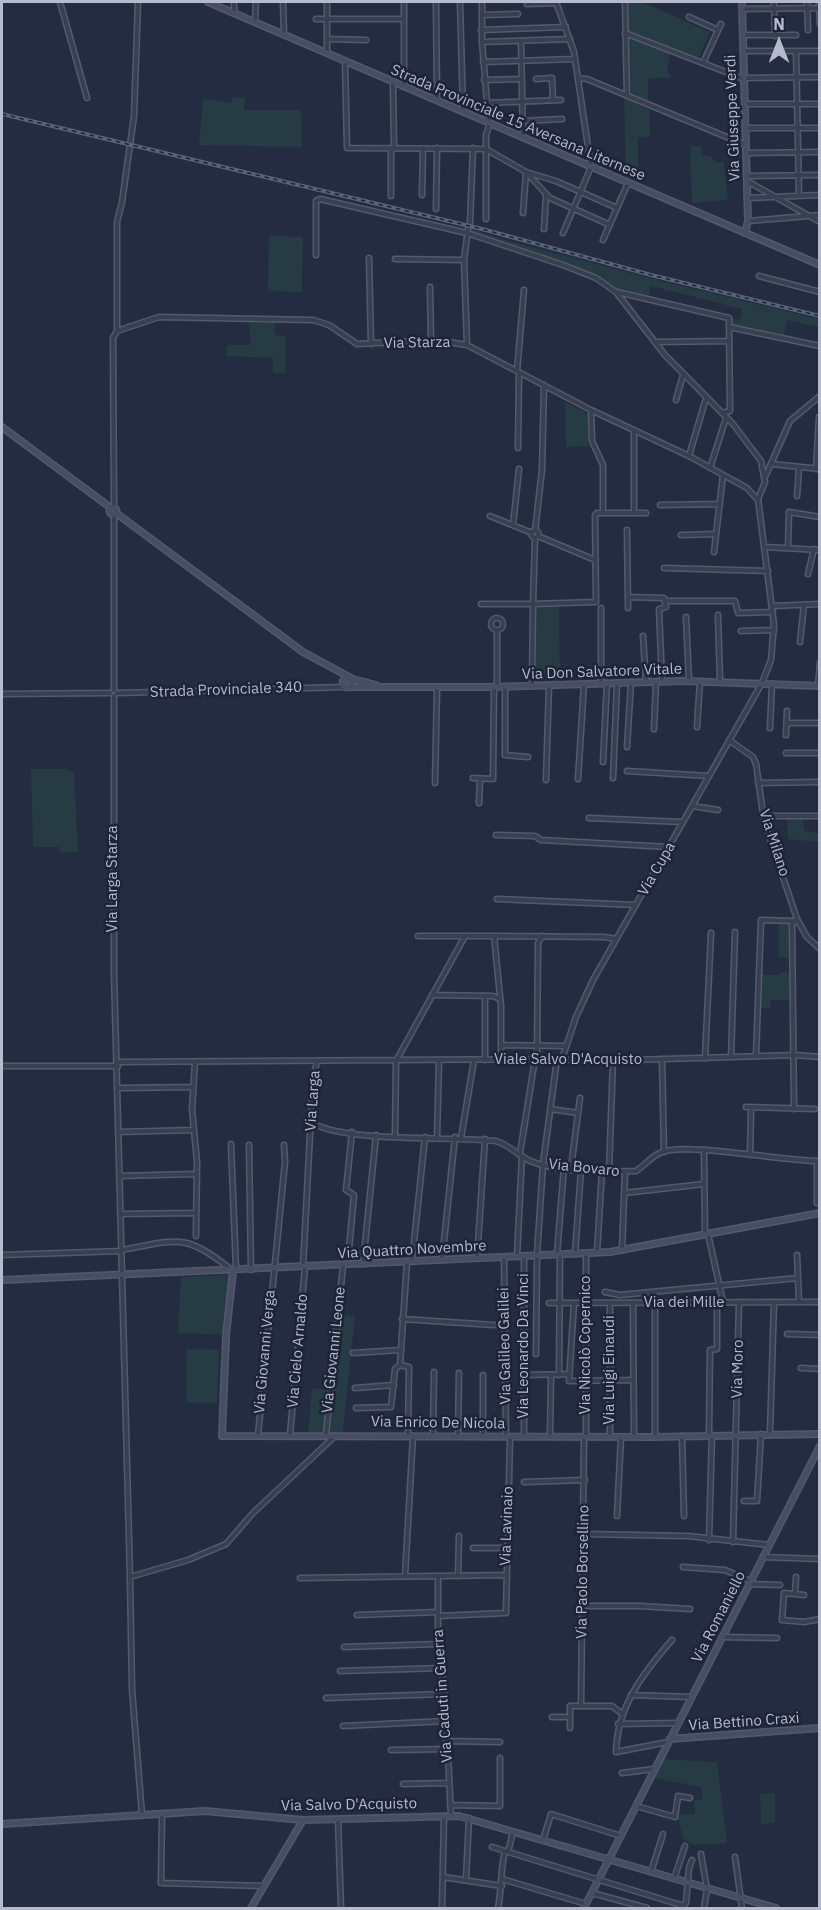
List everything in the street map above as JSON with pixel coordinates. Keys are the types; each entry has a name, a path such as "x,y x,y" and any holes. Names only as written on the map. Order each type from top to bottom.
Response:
{"street":[{"path":"60,2 87,98"},
{"name":"Via Larga Starza","path":"138,2 134,116 117,222 117,331 113,338 112,864 132,1689 142,1815"},
{"name":"Strada Provinciale 15 Aversana Liternese","path":"208,2 819,265"},
{"path":"234,2 234,13"},
{"path":"255,22 256,2"},
{"path":"283,2 284,35"},
{"path":"327,2 327,53"},
{"path":"404,2 404,87"},
{"path":"436,2 437,101"},
{"path":"460,2 463,112"},
{"path":"482,2 481,30 488,122 486,219"},
{"path":"526,4 556,2 575,59 591,167 563,233"},
{"path":"625,2 627,96"},
{"name":"Via Giuseppe Verdi","path":"742,2 748,221 746,233"},
{"path":"774,2 775,36"},
{"path":"807,2 808,30"},
{"path":"819,2 819,24"},
{"path":"742,9 819,8"},
{"path":"482,15 518,14"},
{"path":"689,17 718,30"},
{"path":"316,19 404,19"},
{"path":"703,63 721,24"},
{"path":"481,30 566,27"},
{"path":"625,33 744,79 819,77"},
{"path":"742,35 796,35"},
{"path":"327,39 366,40"},
{"path":"482,42 570,39"},
{"path":"521,41 523,138"},
{"path":"743,51 819,51"},
{"path":"796,51 799,196"},
{"path":"483,62 575,59"},
{"path":"345,61 347,148 486,149 526,172 618,208"},
{"path":"536,79 552,78 553,100"},
{"path":"578,78 746,145"},
{"path":"484,80 522,79"},
{"path":"391,196 393,83"},
{"path":"486,103 561,100"},
{"path":"745,104 819,104"},
{"path":"523,121 562,119"},
{"path":"745,128 819,128"},
{"path":"436,209 437,148"},
{"path":"470,223 472,148"},
{"path":"422,195 423,149"},
{"path":"746,153 819,152"},
{"path":"526,172 546,195 610,225"},
{"path":"523,213 526,172"},
{"path":"747,179 819,175"},
{"path":"747,179 819,222"},
{"path":"603,240 628,183"},
{"path":"544,229 546,195"},
{"path":"747,198 819,195"},
{"path":"316,255 316,201 320,199 468,231 596,278 616,292 683,375 757,453 765,475"},
{"path":"748,221 819,215"},
{"path":"467,345 465,260 468,231"},
{"path":"369,258 371,344"},
{"path":"395,259 465,260"},
{"path":"759,276 819,292"},
{"path":"430,287 431,340"},
{"path":"518,448 518,371 524,290"},
{"path":"616,292 727,317 730,411 724,416 710,468"},
{"name":"Via Starza","path":"117,331 159,317 313,320 329,325 357,344 431,340 467,345 591,410 689,456 747,488 758,499"},
{"path":"729,327 819,345"},
{"path":"655,342 729,341"},
{"path":"676,400 683,375"},
{"path":"532,686 535,534 542,470 544,385"},
{"path":"758,499 765,475 790,421 819,396"},
{"path":"689,456 706,398"},
{"path":"591,410 592,441 603,465 603,513"},
{"path":"772,464 818,469 819,417"},
{"name":"Via Don Salvatore Vitale","path":"2,427 303,652 334,670 347,681 386,687 437,688 689,681 819,686"},
{"path":"634,430 634,513"},
{"path":"797,496 799,468"},
{"path":"513,525 519,469"},
{"path":"714,552 723,475"},
{"name":"Via Cupa","path":"536,1354 537,1255 543,1164 550,1109 560,1059 584,999 762,683 771,660 774,630 773,606 758,499"},
{"path":"660,505 720,504"},
{"path":"788,547 789,512 819,517"},
{"path":"481,604 596,602 595,515 646,513"},
{"path":"490,516 595,560"},
{"path":"627,530 628,608"},
{"path":"681,535 716,534"},
{"path":"765,547 817,549 808,574"},
{"path":"664,568 768,571"},
{"path":"628,597 664,598 665,601 735,601 738,613 773,612"},
{"path":"654,729 659,682 659,609 666,608 665,601"},
{"path":"773,606 819,604"},
{"path":"800,642 804,605"},
{"path":"601,608 604,683 603,762"},
{"path":"718,615 720,681"},
{"path":"686,617 689,681"},
{"path":"473,778 493,779 497,630"},
{"path":"741,631 774,630"},
{"path":"643,636 646,682"},
{"path":"819,663 819,686"},
{"name":"Strada Provinciale 340","path":"2,694 334,687 347,681"},
{"path":"697,727 700,681"},
{"path":"627,747 631,682"},
{"path":"613,778 617,683"},
{"path":"578,779 584,684"},
{"path":"770,728 772,684"},
{"path":"546,780 549,685"},
{"path":"505,687 505,755 528,757"},
{"path":"435,783 437,688"},
{"path":"786,735 787,711"},
{"path":"787,723 819,723"},
{"name":"Via Milano","path":"729,740 753,757 757,768 762,816 795,920 819,949"},
{"path":"786,753 819,753"},
{"path":"627,771 709,776"},
{"path":"479,802 480,779"},
{"path":"758,783 819,782"},
{"path":"692,806 718,810"},
{"path":"762,816 819,816"},
{"path":"589,818 682,822"},
{"path":"496,835 535,836 541,840 669,847"},
{"path":"497,899 636,905"},
{"path":"756,1056 761,920 795,920 794,1109"},
{"path":"731,1057 735,932"},
{"path":"705,1058 711,933"},
{"path":"417,936 542,936 616,939"},
{"path":"395,1136 396,1061 465,936"},
{"path":"494,936 501,1000 501,1060"},
{"path":"532,936 538,943"},
{"path":"517,1256 521,1154 538,1045 538,943 542,936"},
{"path":"493,996 500,991"},
{"path":"432,994 493,996 501,1000"},
{"path":"485,996 485,1060"},
{"path":"501,1045 567,1046"},
{"name":"Viale Salvo D'Acquisto","path":"317,1062 613,1060 795,1055 819,1057"},
{"path":"662,1059 664,1152"},
{"path":"461,1138 474,1060"},
{"path":"609,1172 613,1060"},
{"path":"437,1137 439,1061"},
{"path":"195,1062 193,1130 196,1236"},
{"name":"Via Larga","path":"2,1066 317,1062 313,1078 304,1267"},
{"path":"118,1088 193,1087"},
{"path":"571,1168 580,1098"},
{"path":"746,1107 815,1109"},
{"path":"550,1109 578,1113"},
{"path":"750,1155 751,1112"},
{"name":"Via Bovaro","path":"312,1123 332,1130 376,1135 485,1139 509,1146 543,1164 581,1170 636,1172 658,1153 693,1149 798,1162 818,1161"},
{"path":"118,1132 193,1130"},
{"path":"352,1132 346,1190 354,1195 349,1249 352,1254 364,1256"},
{"path":"363,1265 376,1135"},
{"path":"356,1408 392,1407 395,1369 400,1365 402,1319 425,1137"},
{"path":"442,1260 455,1137"},
{"path":"477,1258 485,1139"},
{"path":"231,1144 234,1271"},
{"path":"249,1145 251,1270"},
{"name":"Via Giovanni Verga","path":"258,1435 272,1269 285,1162 284,1145"},
{"path":"704,1151 707,1234 723,1302"},
{"path":"818,1161 817,1203 819,1203"},
{"path":"559,1375 559,1254 564,1167"},
{"path":"575,1254 581,1170"},
{"path":"597,1252 602,1171"},
{"path":"622,1250 625,1172"},
{"path":"119,1176 196,1174"},
{"path":"624,1193 704,1184"},
{"path":"120,1214 195,1213"},
{"name":"Via Quattro Novembre","path":"2,1280 575,1254 622,1250 819,1213"},
{"path":"2,1255 122,1250 172,1241 188,1242 234,1271"},
{"name":"Via Nicolò Copernico","path":"585,1437 588,1380 586,1253"},
{"path":"797,1255 799,1302"},
{"name":"Via Leonardo Da Vinci","path":"524,1256 524,1436"},
{"name":"Via Galileo Galilei","path":"504,1257 508,1436"},
{"name":"Via Giovanni Leone","path":"326,1434 343,1266"},
{"name":"Via Cielo Arnaldo","path":"290,1435 304,1267"},
{"name":"Via Enrico De Nicola","path":"234,1271 220,1433 222,1436 337,1434 655,1437 770,1433 819,1434"},
{"path":"605,1292 620,1295 798,1278"},
{"path":"709,1540 710,1350 717,1350 717,1302"},
{"name":"Via Moro","path":"733,1542 738,1435 739,1302"},
{"path":"770,1433 774,1302"},
{"name":"Via dei Mille","path":"549,1303 819,1302"},
{"path":"574,1303 569,1381 633,1380"},
{"name":"Via Luigi Einaudi","path":"610,1303 610,1437"},
{"path":"633,1303 633,1437"},
{"path":"655,1303 655,1437"},
{"path":"402,1319 494,1325"},
{"path":"787,1334 819,1335"},
{"path":"353,1353 401,1350"},
{"path":"400,1365 409,1367 410,1435 405,1576"},
{"path":"801,1368 819,1369"},
{"path":"433,1435 434,1372"},
{"path":"458,1435 459,1373"},
{"path":"525,1376 570,1374"},
{"path":"483,1375 483,1435"},
{"path":"550,1436 551,1375"},
{"path":"355,1388 394,1385"},
{"path":"130,1577 188,1560 226,1544 253,1513 337,1434"},
{"path":"744,1501 757,1501 761,1434"},
{"name":"Via Lavinaio","path":"438,1614 504,1615 508,1436"},
{"path":"682,1436 684,1516"},
{"name":"Via Paolo Borsellino","path":"580,1706 585,1437"},
{"path":"617,1516 621,1437"},
{"name":"Via Romaniello","path":"585,1906 819,1446"},
{"path":"524,1482 585,1480"},
{"path":"584,1534 687,1536 768,1545"},
{"path":"458,1576 459,1536"},
{"path":"473,1548 507,1548"},
{"path":"763,1557 819,1559"},
{"path":"683,1567 725,1570 750,1582 780,1585"},
{"path":"300,1578 506,1575"},
{"name":"Via Caduti in Guerra","path":"438,1576 438,1644 445,1694 451,1815"},
{"path":"795,1594 796,1577"},
{"path":"804,1595 784,1593 782,1620 804,1622 819,1619"},
{"path":"581,1606 640,1605 690,1609"},
{"path":"357,1615 438,1614"},
{"path":"722,1637 777,1638"},
{"path":"669,1741 616,1752 618,1724 631,1695 648,1668 672,1640"},
{"path":"344,1647 438,1644"},
{"path":"340,1671 442,1668"},
{"path":"326,1698 445,1694"},
{"path":"631,1695 691,1697"},
{"path":"570,1728 570,1706 612,1706 621,1710 622,1713"},
{"path":"552,1717 570,1717"},
{"path":"343,1726 447,1721"},
{"path":"618,1724 678,1724"},
{"name":"Via Bettino Craxi","path":"669,1741 819,1728"},
{"path":"446,1741 500,1742"},
{"path":"392,1750 447,1749"},
{"path":"450,1805 500,1806 501,1758"},
{"path":"622,1773 654,1769"},
{"path":"403,1784 448,1783"},
{"path":"636,1806 675,1817 678,1796 690,1798"},
{"name":"Via Salvo D'Acquisto","path":"2,1824 205,1811 303,1820 451,1815 469,1818 650,1873 776,1908"},
{"path":"162,1814 161,1883 265,1886"},
{"path":"543,1840 551,1814 621,1836"},
{"path":"442,1908 444,1816"},
{"path":"338,1818 341,1908"},
{"path":"466,1879 469,1818"},
{"path":"251,1908 303,1820"},
{"path":"498,1908 502,1886 500,1869 513,1832"},
{"path":"650,1873 663,1834"},
{"path":"674,1880 685,1846"},
{"path":"492,1847 682,1907 692,1860"},
{"path":"701,1854 707,1889 704,1908"},
{"path":"735,1857 742,1908"},
{"path":"443,1877 502,1886"},
{"path":"502,1879 585,1906"},
{"path":"592,1893 647,1908"}],"shaded area":[{"path":"628,2 642,2 710,32 699,58 629,31"},
{"path":"629,37 670,53 667,72 672,77 648,79 648,101 631,94"},
{"path":"232,97 245,98 244,110 301,110 302,147 199,145 203,99 231,103"},
{"path":"624,98 649,109 650,136 638,138 638,182 626,177"},
{"path":"690,146 701,146 702,155 712,157 715,162 724,162 728,200 692,203"},
{"path":"471,228 498,238 661,281 819,319 819,327 787,320 784,336 731,326 731,318 740,320 742,309 651,286 648,296 615,288 605,281 564,263 471,232"},
{"path":"269,236 303,237 302,292 268,291"},
{"path":"249,322 275,323 275,335 286,336 285,373 273,373 273,358 227,356 227,345 251,345"},
{"path":"565,402 588,414 588,446 566,447"},
{"path":"536,605 559,605 560,682 536,683"},
{"path":"31,769 65,769 74,772 78,852 60,852 60,847 33,847"},
{"path":"787,817 803,817 804,831 819,833 819,842 788,839"},
{"path":"779,923 791,923 792,958 779,957"},
{"path":"780,972 790,973 793,1000 771,1000 770,1008 760,1008 761,975 780,975"},
{"path":"230,1275 224,1335 178,1333 181,1277"},
{"path":"340,1314 355,1316 343,1432 328,1432"},
{"path":"187,1349 219,1350 217,1403 186,1402"},
{"path":"312,1388 328,1390 324,1432 308,1433"},
{"path":"664,1759 717,1762 727,1843 692,1845 684,1840 677,1815 695,1814 694,1800 702,1800 702,1787 653,1778"},
{"path":"775,1793 775,1823 761,1824 760,1794"}],"railway":[{"path":"2,114 482,229 651,275 820,316"}]}
